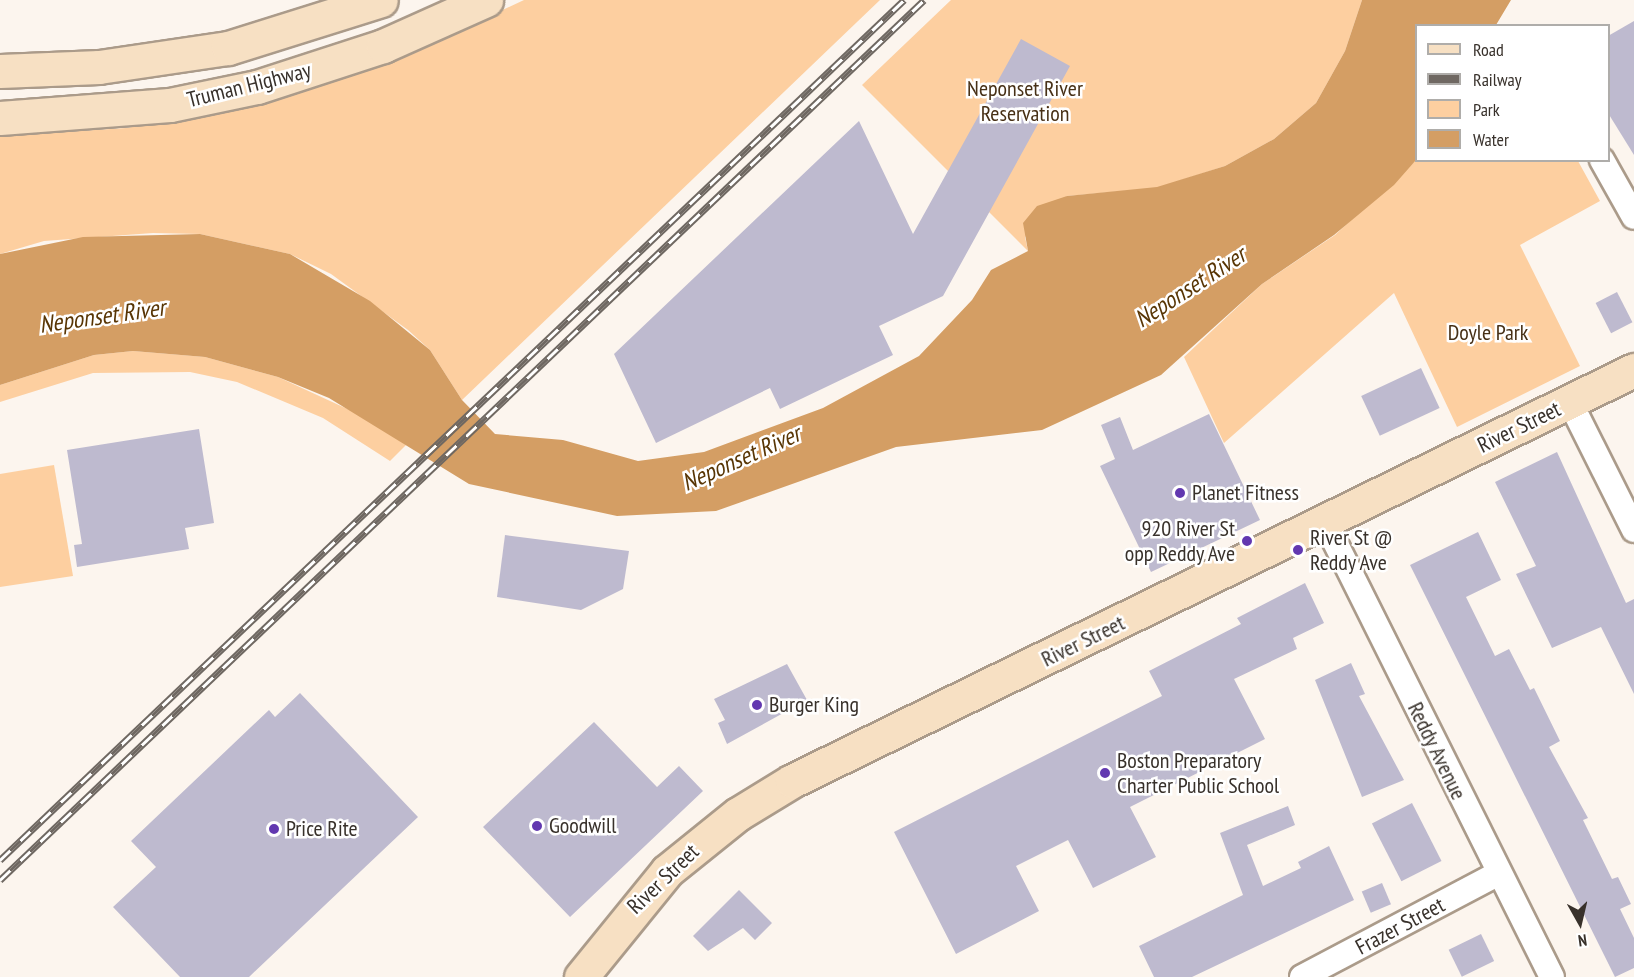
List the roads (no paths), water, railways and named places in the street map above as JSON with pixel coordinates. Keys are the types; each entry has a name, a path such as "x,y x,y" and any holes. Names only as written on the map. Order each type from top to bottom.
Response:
{"main road":[{"name":"Truman Highway","path":"0,72 99,67 228,48 381,0"},
{"name":"Truman Highway","path":"0,118 170,105 256,87 383,46 486,0"},
{"name":"River Street","path":"581,977 667,871 763,798 1326,524 1634,370"}],"street":[{"path":"1603,162 1634,217"},
{"path":"1570,402 1634,530"},
{"name":"Reddy Avenue","path":"1326,524 1497,874 1552,977"},
{"name":"Frazer Street","path":"1302,977 1497,874"}],"water":[{"name":"Neponset River","path":"1362,0 1511,0 1497,24 1415,24 1415,161 1394,185 1334,235 1262,284 1161,375 1042,430 896,447 716,511 617,516 469,484 329,398 278,377 205,357 133,351 94,355 0,385 0,254 83,237 200,234 290,254 370,301 430,350 462,400 495,434 563,440 638,461 704,452 823,408 919,356 972,300 991,270 1028,251 1023,223 1037,206 1067,196 1157,187 1225,166 1274,139 1316,103 1345,51"}],"railway":[{"path":"0,860 904,0"},
{"path":"0,880 924,0"}],"place":[{"name":"Planet Fitness","path":"1180,493"},
{"name":"920 River St opp Reddy Ave","path":"1247,541"},
{"name":"River St @ Reddy Ave","path":"1298,550"},
{"name":"Burger King","path":"757,705"},
{"name":"Boston Preparatory Charter Public School","path":"1105,773"},
{"name":"Goodwill","path":"537,826"},
{"name":"Price Rite","path":"274,829"}],"park label":[{"name":"Neponset River Reservation","path":"1025,100"},
{"name":"Doyle Park","path":"1488,333"}]}
